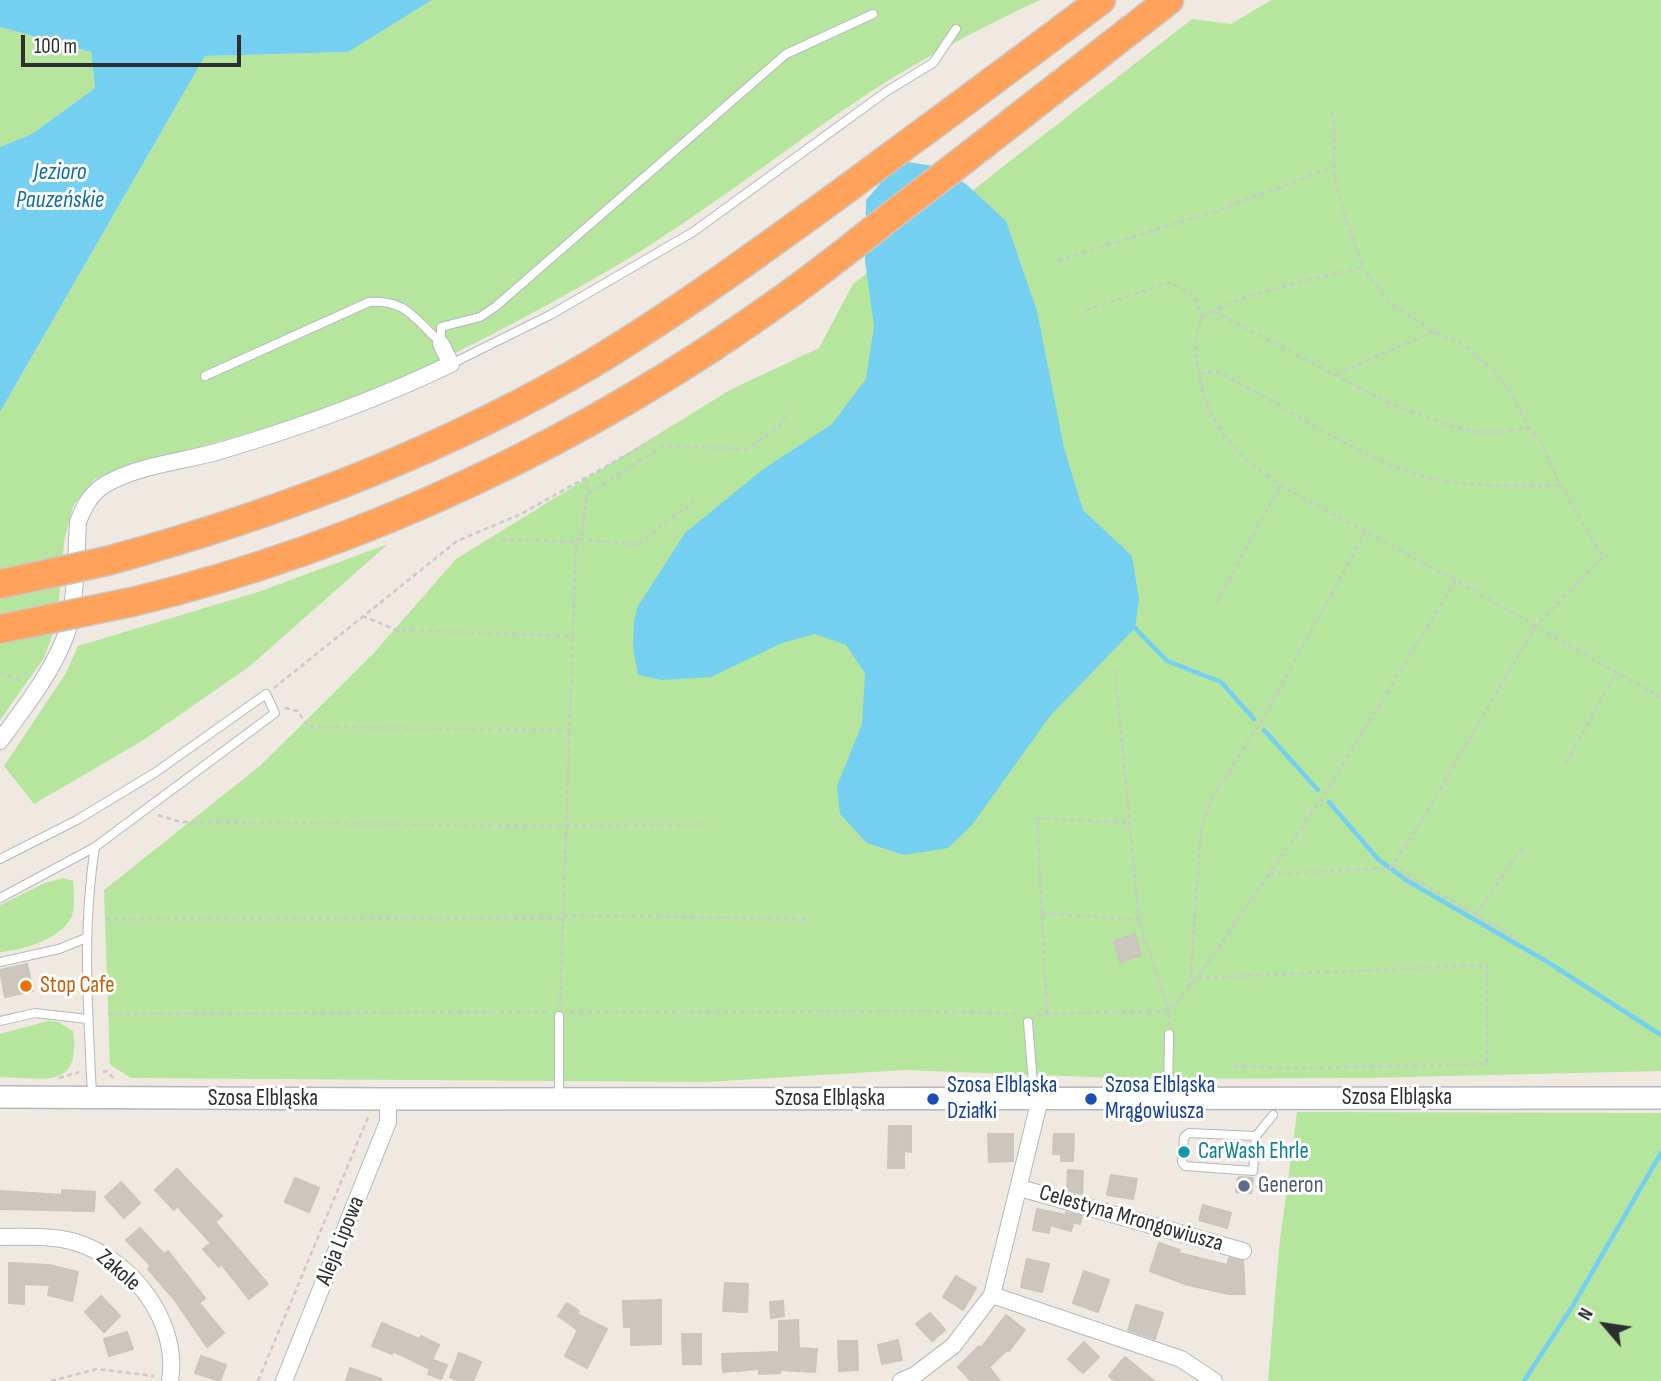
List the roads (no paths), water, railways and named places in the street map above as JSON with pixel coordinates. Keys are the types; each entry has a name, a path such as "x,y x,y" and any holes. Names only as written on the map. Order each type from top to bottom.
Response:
{"highway":[{"path":"0,584 107,561 174,543 246,519 319,493 413,454 499,413 590,364 681,309 1101,0"},
{"path":"0,629 186,589 260,566 415,508 525,455 618,405 784,298 1169,0"}],"main road":[{"name":"Szosa Elbląska","path":"0,1097 380,1104 559,1099 1661,1098"}],"street":[{"path":"0,741 38,688 64,641 69,623 78,522 90,497 105,485 133,472 222,451 393,392 451,364 440,342"},
{"name":"Celestyna Mrongowiusza","path":"901,1381 953,1346 992,1295 1020,1188 1037,1099"},
{"name":"Aleja Lipowa","path":"284,1381 388,1122 380,1104"},
{"name":"Celestyna Mrongowiusza","path":"1020,1188 1242,1251"},
{"name":"Zakole","path":"0,1237 72,1241 91,1247 119,1265 155,1308 163,1323 169,1339 170,1380"},
{"path":"992,1295 1181,1359 1214,1381"}],"lane":[{"path":"440,342 441,327 480,317 495,307 786,54 873,14"},
{"path":"451,364 552,314 693,232 887,91 933,63 956,29"},
{"path":"205,376 369,302 385,301 402,306 440,342"},
{"path":"0,859 77,820 156,772 266,694 275,713 95,847 0,898"},
{"path":"92,1098 86,938 95,847"},
{"path":"0,962 59,949 86,938"},
{"path":"0,1021 35,1013 87,1019"},
{"path":"559,1099 560,1014"},
{"path":"1028,1022 1037,1099"},
{"path":"1168,1098 1169,1034"},
{"path":"1255,1136 1189,1133 1184,1137 1182,1162 1185,1166 1253,1171 1255,1136 1273,1115"}],"water":[{"name":"Jezioro Pauzeńskie","path":"0,0 432,0 348,52 205,56 0,412 0,147 32,134 95,88 91,52 0,27"},
{"path":"900,161 941,167 967,185 1006,221 1037,311 1064,448 1083,510 1132,556 1139,599 1135,628 1050,716 972,825 948,848 904,855 867,843 840,814 837,786 862,724 865,673 846,645 815,634 782,643 711,677 662,680 638,675 633,648 634,621 638,606 685,533 762,470 832,424 866,379 874,326 865,261 866,200"}],"waterway":[{"path":"1135,628 1167,661 1221,682 1254,719"},
{"path":"1264,730 1318,790"},
{"path":"1329,802 1378,859 1406,880 1546,961 1661,1035"},
{"path":"1524,1381 1572,1307 1661,1153"}],"place":[{"name":"Stop Cafe","path":"26,986"},
{"name":"Szosa Elbląska Działki","path":"933,1099"},
{"name":"Szosa Elbląska Mrągowiusza","path":"1091,1099"},
{"name":"CarWash Ehrle","path":"1184,1152"},
{"name":"Generon","path":"1244,1186"}]}
